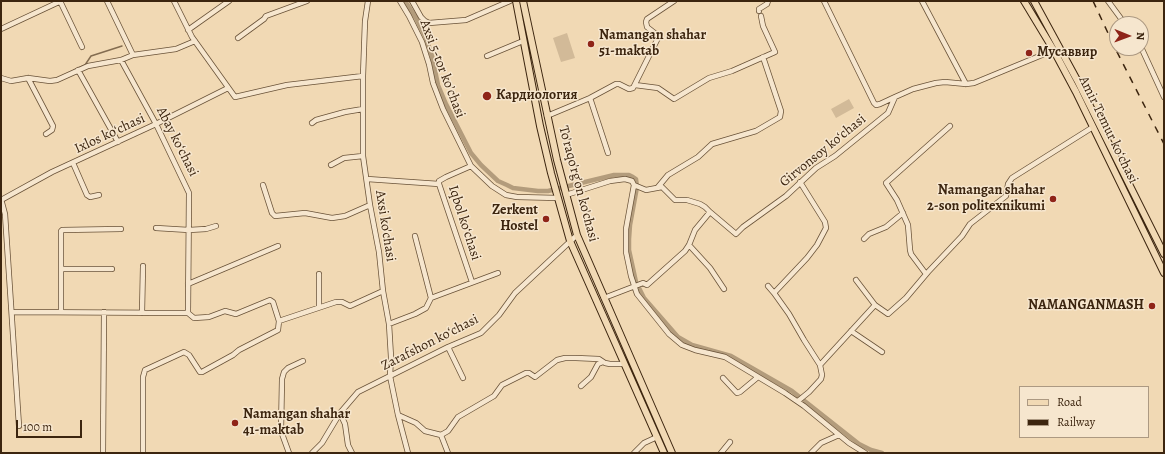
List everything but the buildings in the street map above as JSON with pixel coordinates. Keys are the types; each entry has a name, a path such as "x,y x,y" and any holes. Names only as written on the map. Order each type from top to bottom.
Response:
{"main road":[{"name":"To'raqo'rg'on ko'chasi","path":"516,1 534,98 553,181 570,241 664,453"},
{"name":"To'raqo'rg'on ko'chasi","path":"523,1 547,116 577,235 672,453"},
{"name":"Amir Temur koʻchasi","path":"1024,1 1053,49 1076,92 1164,273"},
{"name":"Amir Temur koʻchasi","path":"1034,1 1077,80 1164,254"},
{"path":"1142,227 1149,224"}],"street":[{"path":"1,29 60,1 82,47"},
{"path":"108,1 133,55"},
{"path":"174,1 195,41 233,95 238,97 287,85 363,76"},
{"path":"188,30 229,1"},
{"path":"238,38 266,16 307,1"},
{"name":"Axsi ko'chasi","path":"368,1 365,21 363,76 363,156 389,324 391,357 390,376 408,453"},
{"name":"Аxsi 5-tor koʼchasi","path":"400,1 422,42 429,64 432,83 442,109 471,166 492,186 506,195 517,197 558,198"},
{"path":"412,1 421,17 429,23 466,20 510,1"},
{"path":"547,116 590,98 616,84 630,90 635,85 658,38 656,34 647,27 647,19 674,1"},
{"path":"635,85 658,88 674,99 702,81 713,76 732,71 775,52 763,26 759,10 767,4 768,1"},
{"path":"824,1 874,103 876,104 880,104 913,89 936,83 945,82 966,84 985,79 1053,49"},
{"path":"922,1 966,84"},
{"path":"1108,1 1119,16"},
{"path":"487,56 523,40"},
{"path":"1,78 11,81 28,78 50,81 57,80 88,66 122,60 133,55 176,49 195,41"},
{"path":"1145,56 1164,97"},
{"path":"566,195 620,179 632,181 634,185 640,188 651,190 658,187 668,175 698,157 712,144 756,131 780,117 781,111 762,57"},
{"name":"Abay koʻchasi","path":"122,60 156,124 189,193 188,313"},
{"path":"78,70 118,142"},
{"path":"28,78 53,126 52,130 46,134"},
{"name":"Ixlos koʻchasi","path":"1,199 52,172 156,124 228,88"},
{"name":"Girvonsoy koʻchasi","path":"710,212 736,234 786,196 800,182 888,113 895,97"},
{"path":"590,98 608,153"},
{"path":"312,123 316,120 345,112 362,110"},
{"path":"926,274 911,254 908,225 897,200 886,183 950,126"},
{"path":"856,280 875,305 888,314 906,298 926,274 962,236 970,224 1006,196 1008,184 1012,178 1094,127"},
{"path":"331,165 344,158 363,156"},
{"path":"73,163 87,195 90,197 99,195"},
{"name":"Iqbol koʻchasi","path":"471,166 446,177 439,181 439,184 472,282"},
{"path":"366,179 439,184"},
{"path":"774,293 807,258 817,245 825,230 825,222 800,182"},
{"path":"263,185 272,213 275,216 305,214 332,218 345,216 370,206"},
{"path":"634,185 627,222 626,252 637,294 669,334 682,345 695,350 725,357 798,400 839,435 865,453"},
{"path":"604,298 643,283 647,285 678,259 690,245 695,230 710,212 700,204 687,200 675,200 662,187 658,187"},
{"path":"1,199 5,214 19,426"},
{"path":"864,239 869,234 886,227 903,213"},
{"path":"156,228 189,230 206,229 216,226"},
{"path":"61,312 61,231 121,229"},
{"name":"Zarafshon koʻchasi","path":"312,453 322,443 340,413 358,392 448,347 481,333 499,314 515,292 577,235"},
{"path":"389,324 426,308 431,298 414,236"},
{"path":"690,245 710,268 724,290"},
{"path":"188,284 278,246"},
{"path":"142,313 143,266"},
{"path":"61,269 112,269"},
{"path":"431,298 498,273"},
{"path":"319,274 319,307"},
{"path":"768,286 789,314 820,365 822,375 821,379 805,396 798,400"},
{"path":"279,321 339,301 350,306 383,291"},
{"path":"12,312 188,313 194,318 210,317 225,311 236,314 270,300 273,302 279,321 278,330 239,350 233,355 202,372 200,372 189,355 184,352 144,370 143,453"},
{"path":"820,365 875,305"},
{"path":"103,453 104,312"},
{"path":"851,331 882,352"},
{"path":"448,347 463,378"},
{"path":"398,415 416,423 425,431 441,435 448,431 458,417 491,399 502,385 528,373 535,377 557,360 565,358 599,359 603,362 624,364"},
{"path":"289,453 281,431 282,379 284,372 288,368 303,361"},
{"path":"581,386 591,377 598,364 603,362"},
{"path":"723,378 737,393 758,377"},
{"path":"340,413 345,424 348,445 352,453"},
{"path":"441,435 448,453"},
{"path":"811,453 821,443 839,435"},
{"path":"634,453 644,443 657,437"},
{"path":"721,453 730,442"}],"shaded area":[{"path":"567,33 575,58 561,62 553,38"},
{"path":"849,99 854,108 836,118 831,109"}],"waterway":[{"path":"405,1 426,38 432,56 438,85 446,104 471,153 481,165 498,181 513,188 538,191 548,191 614,175 629,175 636,179 637,187 629,239 629,250 636,282 644,298 678,337 692,345 731,356 792,391 859,444 871,450 882,453"},
{"path":"74,70 85,65 91,56 122,46"}],"railway":[{"path":"1093,1 1164,144"}],"place":[{"name":"Namangan shahar 51-maktab","path":"591,44"},
{"name":"Мусаввир","path":"1029,53"},
{"name":"Кардиология","path":"487,96"},
{"name":"Namangan shahar 2-son politexnikumi","path":"1053,199"},
{"name":"Zerkent Hostel","path":"546,219"},
{"name":"NAMANGANMASH","path":"1152,306"},
{"name":"Namangan shahar 41-maktab","path":"235,423"}]}
